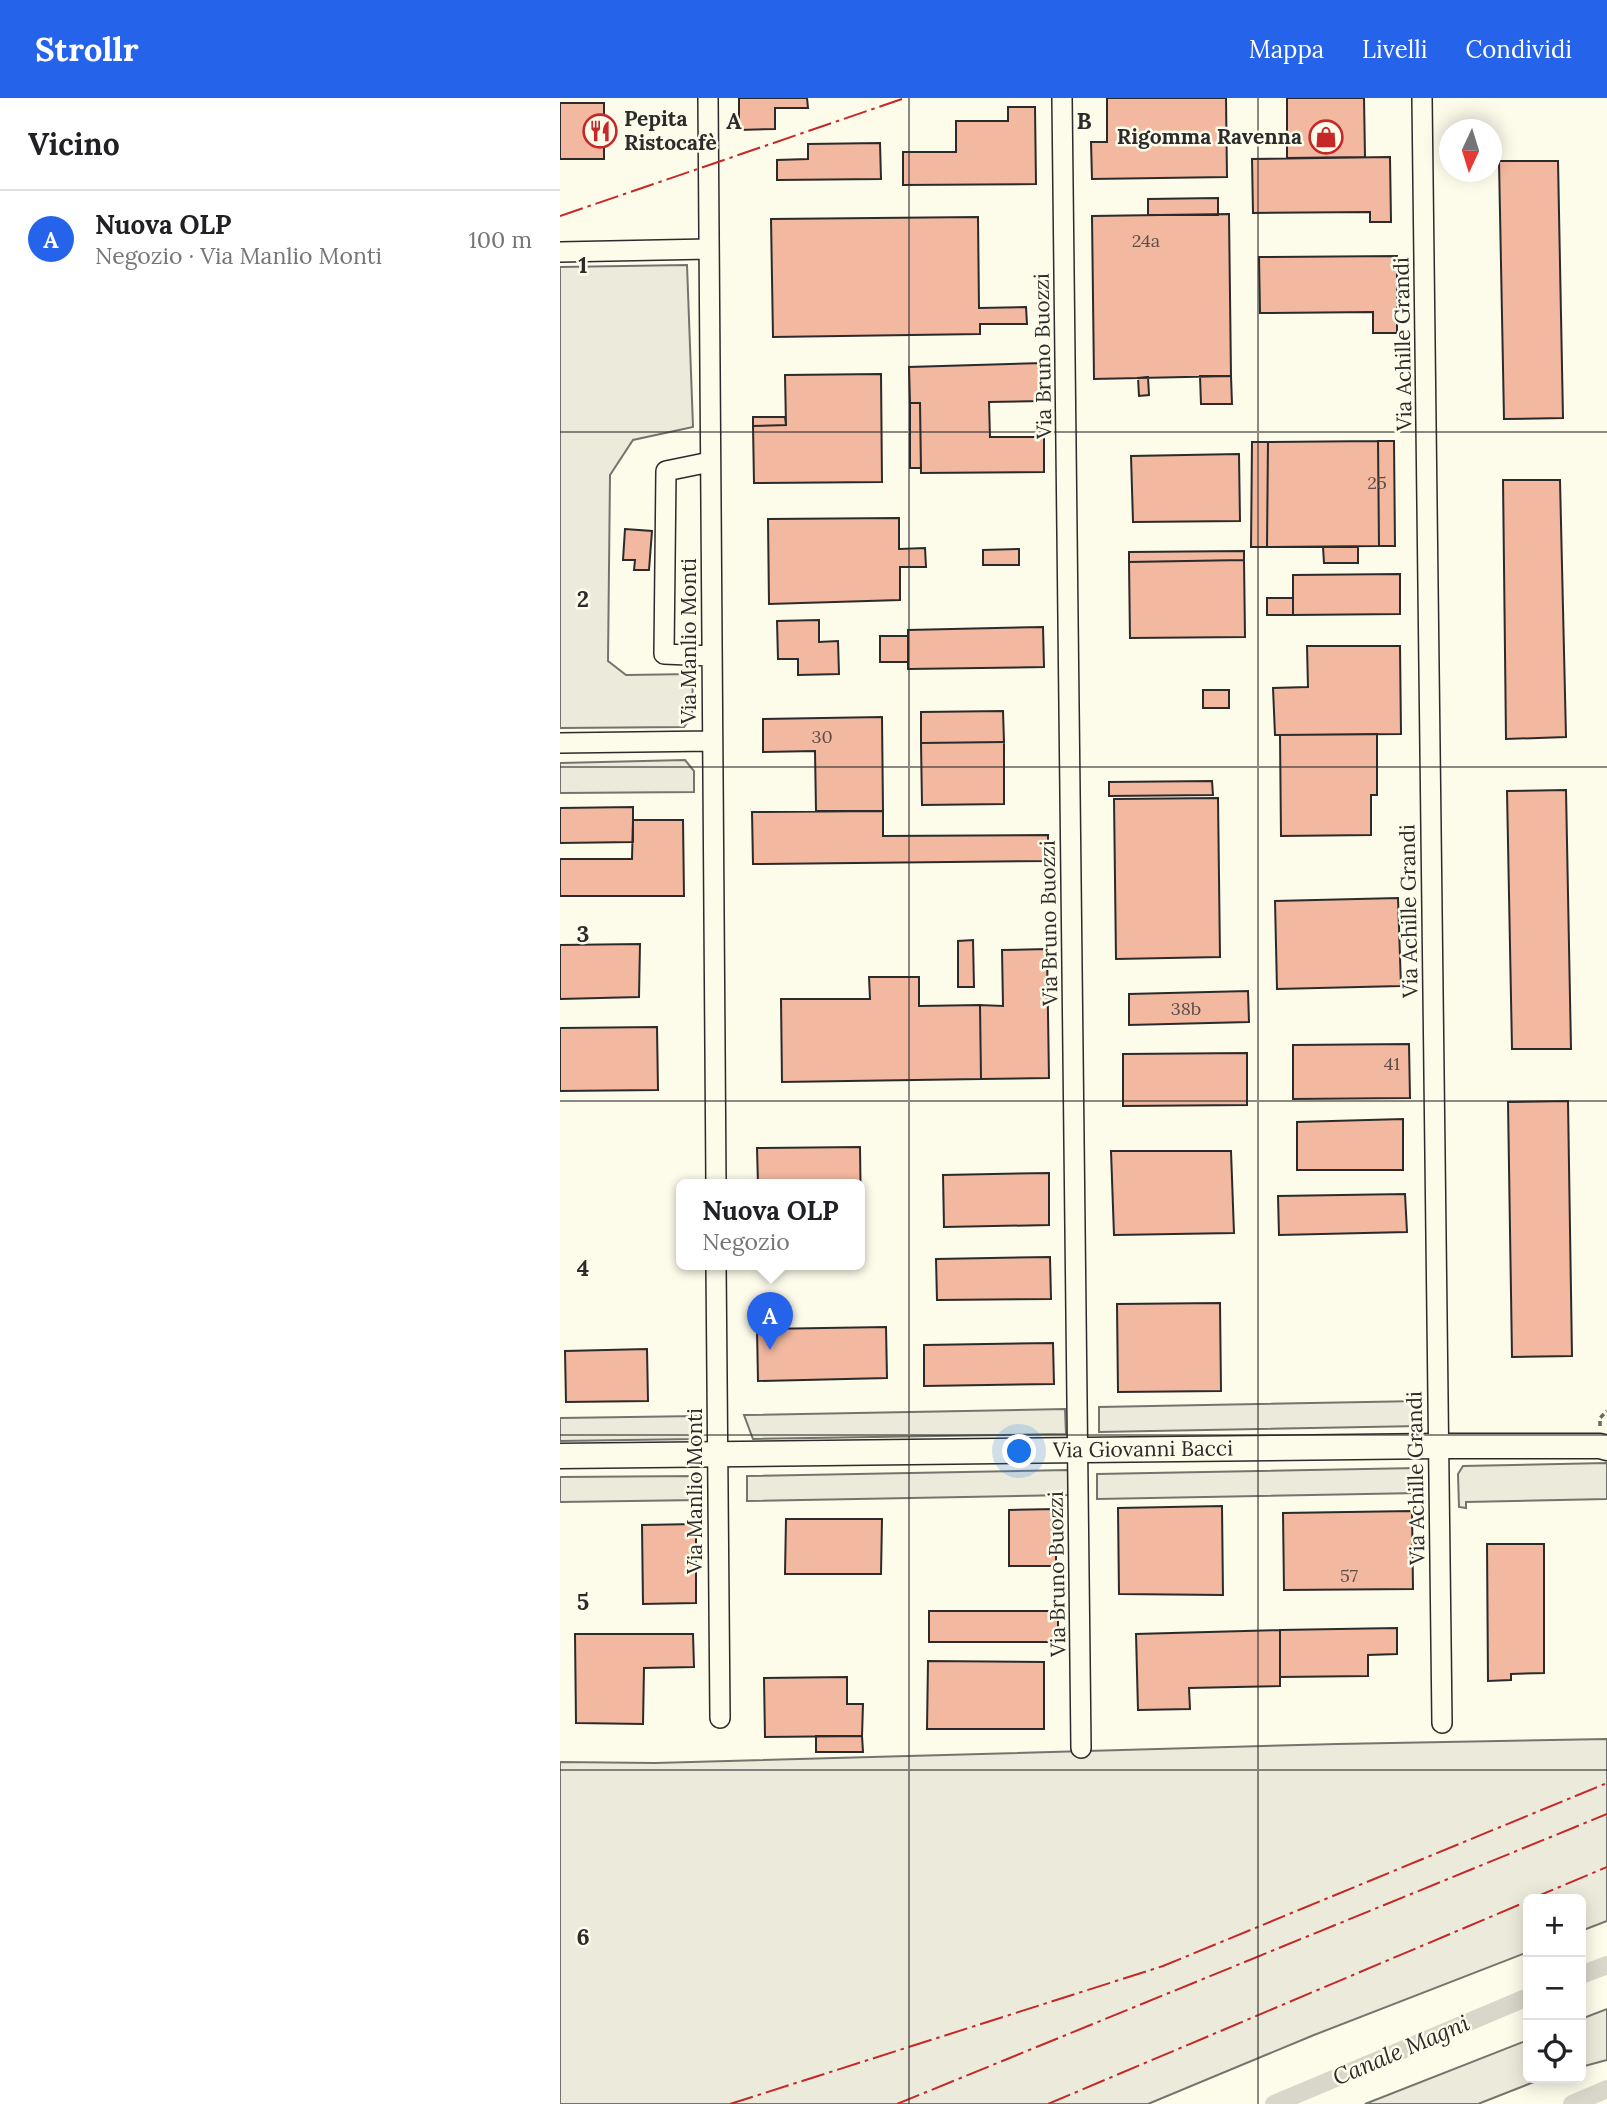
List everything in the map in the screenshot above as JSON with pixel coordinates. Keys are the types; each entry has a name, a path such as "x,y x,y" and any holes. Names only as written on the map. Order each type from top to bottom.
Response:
{"main road":[{"name":"Via Giovanni Bacci","path":"560,1456 1605,1446"}],"street":[{"name":"Via Manlio Monti","path":"708,98 716,1179"},
{"name":"Via Bruno Buozzi","path":"1062,98 1081,1748"},
{"name":"Via Achille Grandi","path":"1422,98 1442,1723"},
{"path":"560,252 709,249"},
{"path":"710,462 666,471 664,654 712,656"},
{"path":"560,743 712,741"},
{"name":"Via Manlio Monti","path":"716,1270 720,1718"}],"shaded area":[{"path":"687,265 693,427 633,440 610,475 608,661 626,675 693,674 692,716 684,727 560,728 560,267"},
{"path":"685,760 694,771 694,792 560,793 560,763"},
{"path":"1420,1401 1420,1426 1099,1432 1099,1407"},
{"path":"1065,1409 1066,1434 753,1439 744,1415"},
{"path":"698,1416 695,1439 560,1441 560,1418"},
{"path":"1607,1463 1607,1499 1466,1502 1466,1508 1459,1507 1458,1474 1463,1466"},
{"path":"1418,1468 1419,1493 1097,1499 1097,1474"},
{"path":"1068,1470 1069,1495 747,1501 747,1476"},
{"path":"697,1476 700,1500 560,1502 560,1477"},
{"path":"1607,1739 1607,1921 1586,1929 1586,1894 1523,1894 1523,1954 1314,2035 1148,2104 560,2104 560,1762 655,1763"},
{"path":"1607,2009 1607,2060 1586,2066 1586,2020 1586,2017"},
{"path":"1523,2042 1523,2083 1531,2083 1478,2104 1365,2104"}],"building":[{"path":"739,98 807,98 808,108 775,108 775,129 739,130"},
{"path":"1107,98 1226,98 1227,177 1092,179 1091,142 1107,142"},
{"name":"Rigomma Ravenna","path":"1287,98 1364,98 1365,157 1287,158"},
{"path":"560,103 604,103 604,159 560,159"},
{"path":"1008,107 1035,107 1036,184 903,185 903,152 956,152 956,121 1008,121"},
{"path":"880,143 881,179 777,180 777,160 808,159 808,144"},
{"path":"1390,157 1391,222 1370,222 1370,212 1253,213 1252,159"},
{"path":"1502,161 1558,161 1563,418 1504,419 1499,182 1502,182"},
{"path":"1218,198 1218,215 1148,215 1148,199"},
{"path":"1229,214 1231,376 1094,379 1092,216"},
{"path":"978,217 979,308 1026,307 1027,324 980,324 980,334 773,337 771,219"},
{"path":"1397,256 1397,333 1373,333 1373,312 1260,313 1259,257"},
{"path":"1043,363 1043,401 989,402 990,437 1044,437 1044,472 921,473 920,403 910,403 909,367"},
{"path":"881,374 882,482 754,483 753,426 786,425 785,375"},
{"path":"1200,376 1231,376 1232,404 1201,404"},
{"path":"1148,377 1149,395 1139,396 1138,378"},
{"path":"910,403 920,403 921,468 910,468"},
{"path":"753,417 785,417 786,425 753,426"},
{"path":"1378,441 1394,441 1395,546 1379,546"},
{"path":"1378,441 1379,546 1267,547 1268,442"},
{"path":"1252,442 1268,442 1267,547 1251,547"},
{"path":"1239,454 1240,521 1133,522 1131,456"},
{"path":"1503,480 1560,480 1566,737 1506,739"},
{"path":"899,518 899,549 925,548 926,567 900,567 900,600 769,604 768,519"},
{"path":"625,529 652,531 649,570 634,570 635,560 623,560"},
{"path":"1323,547 1358,547 1358,563 1324,563"},
{"path":"1019,549 1019,565 983,565 983,550"},
{"path":"1244,551 1244,560 1129,562 1129,552"},
{"path":"1244,560 1245,637 1130,638 1129,562"},
{"path":"1400,574 1400,614 1293,615 1293,575"},
{"path":"1267,598 1293,598 1293,615 1267,615"},
{"path":"819,620 819,642 838,641 839,674 798,675 798,659 778,659 777,621"},
{"path":"1043,627 1044,667 908,669 908,630"},
{"path":"880,636 908,636 908,662 880,662"},
{"path":"1307,646 1400,646 1401,734 1275,735 1273,688 1308,687"},
{"path":"1203,690 1229,690 1229,708 1203,708"},
{"path":"1003,711 1004,742 921,743 921,712"},
{"path":"882,717 883,811 816,811 815,751 763,752 763,719"},
{"path":"1377,734 1377,795 1371,795 1371,835 1281,836 1280,735"},
{"path":"1004,742 1004,804 922,805 921,743"},
{"path":"1212,781 1213,795 1109,796 1109,782"},
{"path":"1566,790 1571,1049 1512,1049 1507,791"},
{"path":"1218,798 1220,957 1116,959 1114,799"},
{"path":"633,807 633,842 560,843 560,808"},
{"path":"883,811 883,836 1048,835 1048,861 753,864 752,812"},
{"path":"633,820 683,820 684,896 560,896 560,859 632,859"},
{"path":"1398,898 1401,986 1277,989 1275,901"},
{"path":"973,940 974,987 958,987 958,941"},
{"path":"640,944 639,997 560,999 560,945"},
{"path":"1047,949 1049,1078 981,1079 980,1005 1003,1006 1002,950"},
{"path":"869,977 919,977 919,1006 980,1005 981,1079 782,1082 781,999 870,999"},
{"path":"1248,991 1249,1022 1129,1025 1129,994"},
{"path":"657,1027 658,1090 560,1091 560,1028"},
{"path":"1409,1044 1410,1098 1293,1099 1293,1045"},
{"path":"1247,1053 1247,1105 1123,1106 1123,1054"},
{"path":"1568,1101 1572,1356 1512,1357 1508,1102"},
{"path":"1403,1119 1403,1170 1297,1170 1297,1122"},
{"path":"860,1147 860,1179 758,1179 757,1148"},
{"path":"1111,1151 1231,1151 1234,1233 1114,1235"},
{"path":"1049,1173 1049,1225 944,1227 943,1175"},
{"path":"1405,1194 1407,1232 1279,1235 1278,1196"},
{"path":"1050,1257 1051,1299 937,1300 936,1259"},
{"path":"1220,1303 1221,1391 1118,1392 1117,1304"},
{"path":"886,1327 887,1378 758,1381 757,1329"},
{"path":"1053,1343 1054,1384 924,1386 924,1345"},
{"path":"647,1349 648,1401 566,1402 565,1351"},
{"path":"1222,1506 1223,1595 1119,1594 1118,1508"},
{"path":"1056,1509 1056,1566 1009,1566 1009,1510"},
{"path":"1412,1511 1413,1589 1284,1590 1283,1513"},
{"path":"786,1519 882,1519 881,1574 785,1574"},
{"path":"696,1524 696,1603 643,1604 642,1525"},
{"path":"1487,1544 1544,1544 1544,1673 1511,1674 1511,1680 1488,1681"},
{"path":"929,1611 1058,1611 1058,1642 929,1642"},
{"path":"1397,1628 1397,1654 1368,1655 1368,1676 1280,1677 1280,1630"},
{"path":"1280,1630 1280,1686 1189,1688 1190,1709 1138,1710 1136,1634"},
{"path":"575,1634 693,1634 694,1667 644,1668 643,1724 576,1723"},
{"path":"928,1661 1044,1662 1044,1729 927,1729"},
{"path":"847,1677 847,1704 863,1704 862,1736 765,1737 764,1678"},
{"path":"816,1736 862,1736 863,1752 816,1752"}],"waterway":[{"name":"Canale Magni","path":"1586,1973 1607,1965"},
{"name":"Canale Magni","path":"1274,2104 1523,1999"},
{"path":"1572,2104 1607,2089"}],"power":[{"path":"560,216 905,98"},
{"path":"730,2104 1163,1966 1607,1783"},
{"path":"897,2104 1607,1814"},
{"path":"1543,1894 1607,1867"},
{"path":"1048,2104 1523,1903"}],"place":[{"name":"Pepita Ristocafè","path":"600,131"},
{"name":"Rigomma Ravenna","path":"1326,137"},
{"name":"Nuova OLP","path":"770,1350"}]}
